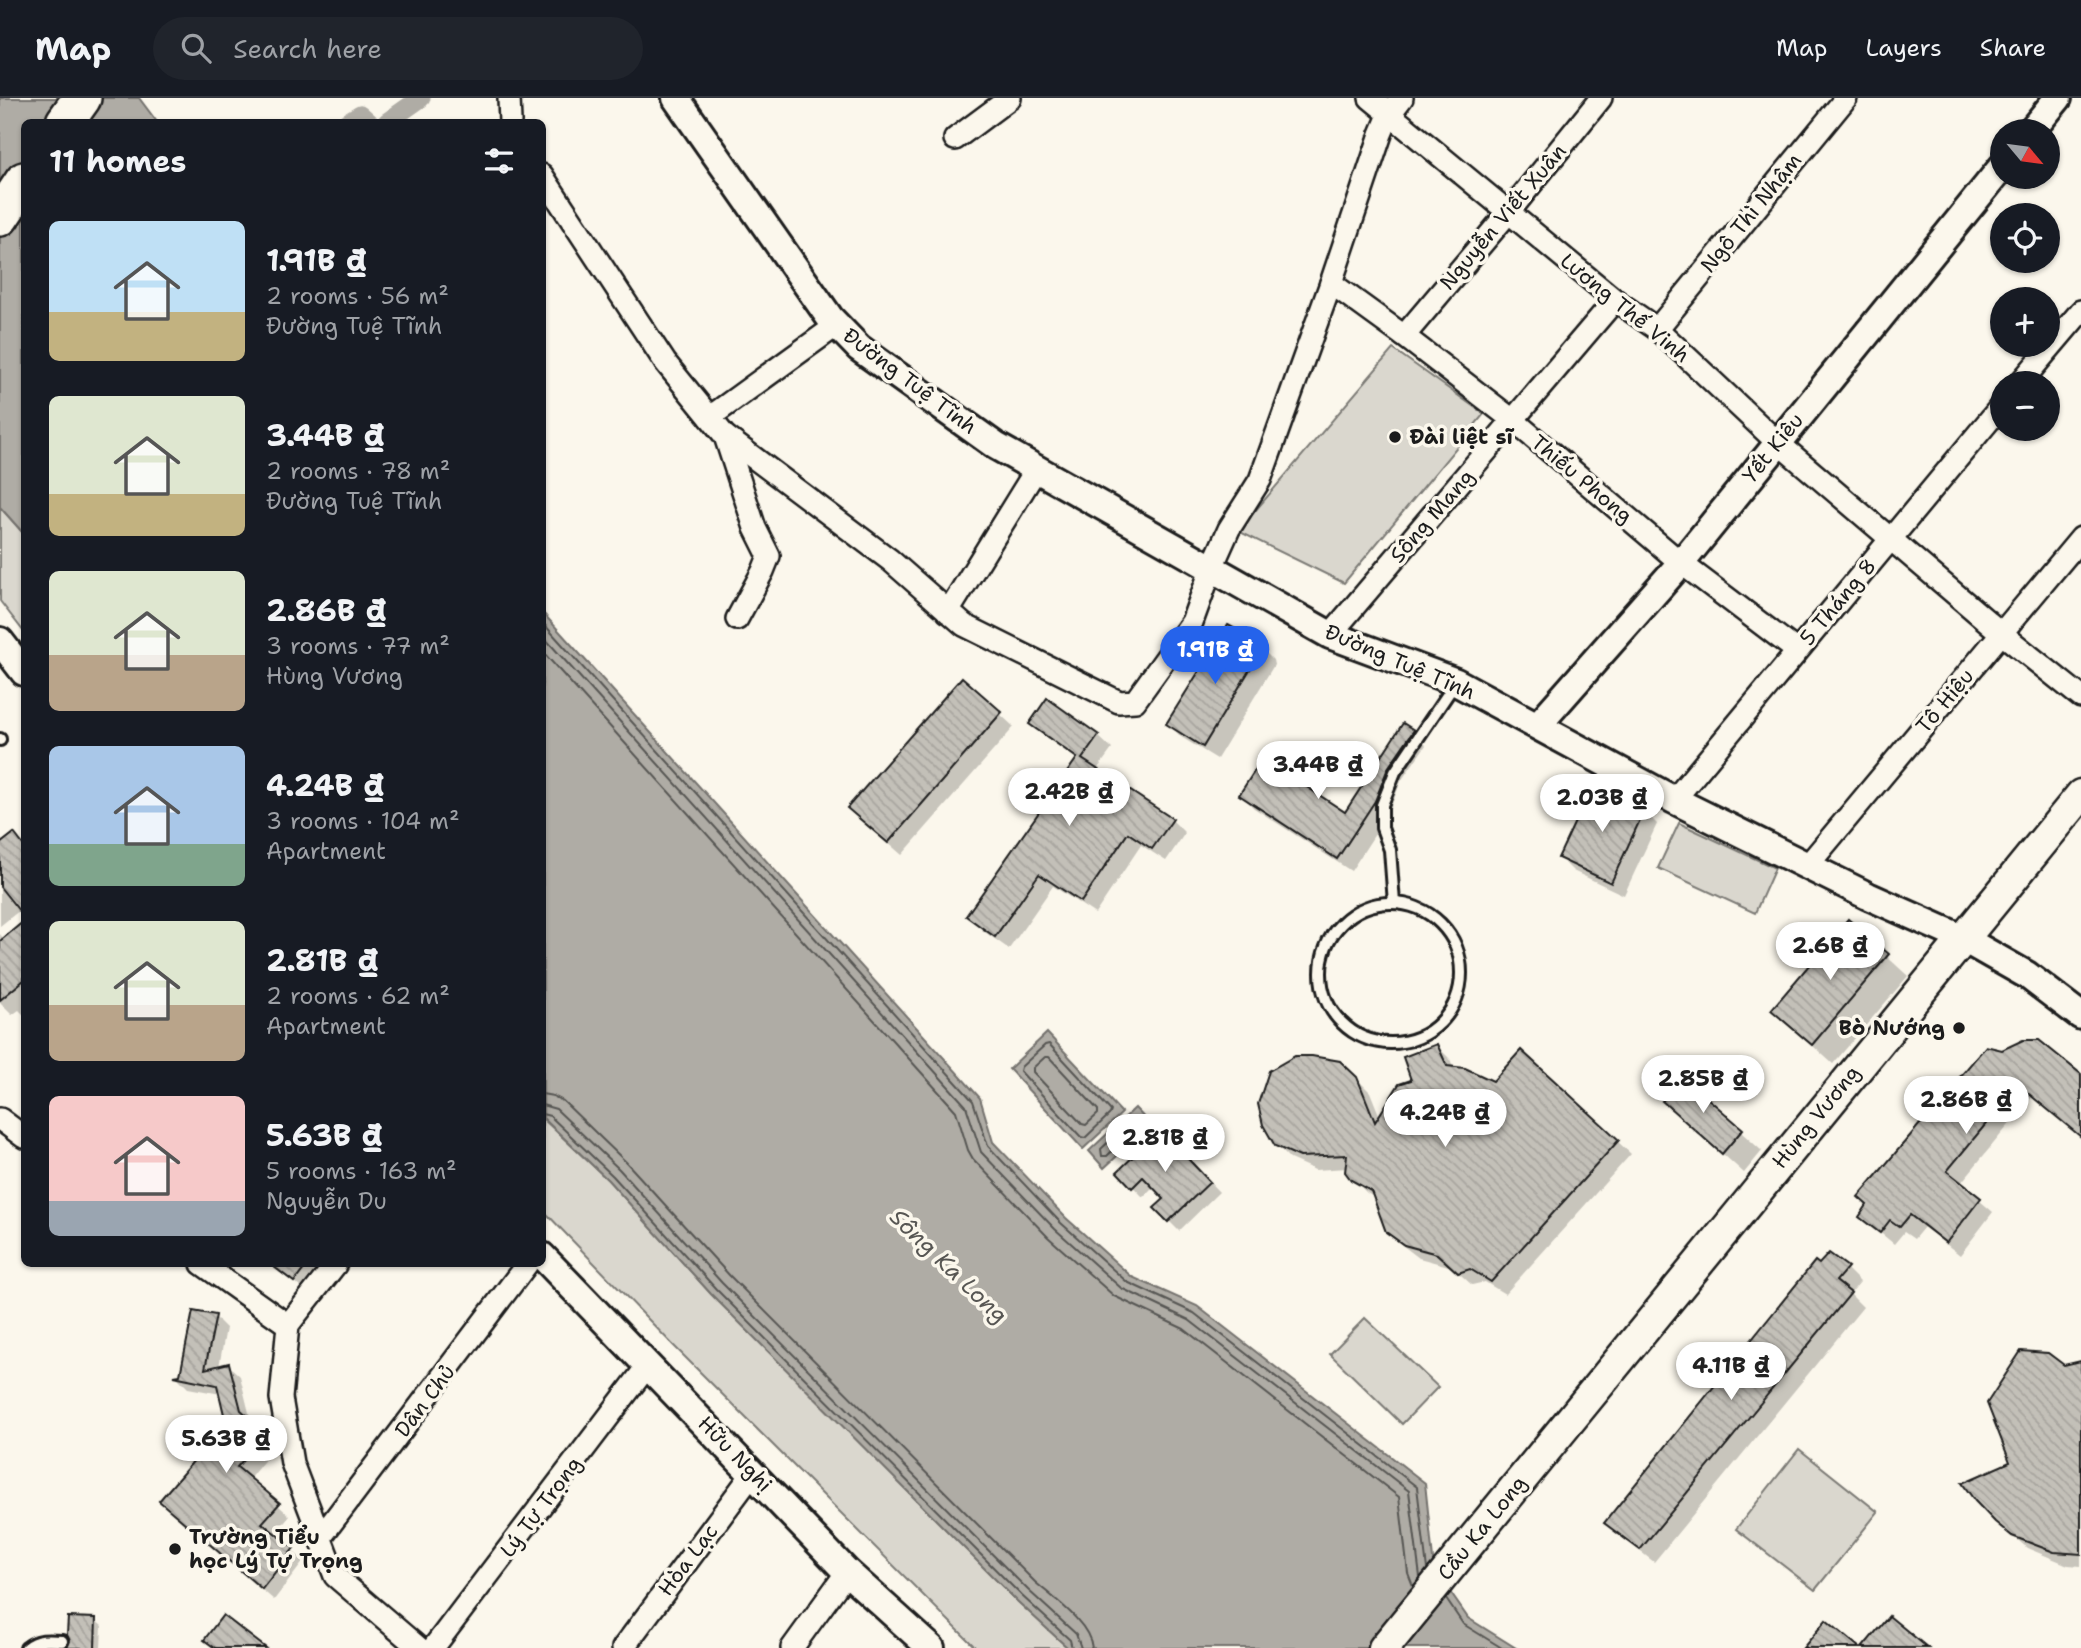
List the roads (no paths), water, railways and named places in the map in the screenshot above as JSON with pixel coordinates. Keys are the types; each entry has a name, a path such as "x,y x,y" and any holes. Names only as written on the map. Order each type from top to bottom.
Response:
{"highway":[{"path":"67,119 82,98"},
{"path":"0,216 21,185"}],"main road":[{"name":"Hùng Vương","path":"1580,1407 2081,795"},
{"name":"Cầu Ka Long","path":"1384,1648 1580,1407"}],"street":[{"path":"509,98 510,119"},
{"path":"955,139 1010,98"},
{"name":"Lương Thế Vinh","path":"1370,98 1396,106 1508,213 1615,300 1657,329 1777,442 2001,633 2081,697"},
{"name":"Nguyễn Viết Xuân","path":"1404,336 1601,98"},
{"name":"Ngô Thì Nhậm","path":"1657,329 1846,98"},
{"path":"2041,119 2058,98"},
{"name":"Đường Tuệ Tĩnh","path":"679,99 837,325 859,348 996,446 1330,635 1456,682 1674,800 1868,896 1962,938 2027,975 2081,1016"},
{"path":"546,181 665,362 725,436 890,559 964,625 1119,702 1135,701 1192,622 1229,529 1260,480 1396,106"},
{"name":"Yết Kiêu","path":"1538,725 1681,563 1990,182"},
{"name":"Thiếu Phong","path":"1331,284 1404,336 1514,421 1681,563 1797,651"},
{"name":"Sông Mang","path":"1330,635 1615,300"},
{"path":"2030,371 2081,311"},
{"path":"710,417 837,325"},
{"name":"5 Tháng 8","path":"1674,800 1990,419"},
{"path":"725,436 755,528 769,556 737,620"},
{"path":"948,612 1037,468"},
{"name":"Tô Hiệu","path":"1808,864 2081,538"},
{"path":"0,641 21,668"},
{"path":"0,1119 21,1135"},
{"name":"Hữu Nghị","path":"546,1260 847,1572 931,1648"},
{"path":"206,1267 288,1325"},
{"path":"333,1267 288,1325 281,1398 292,1463 335,1576 419,1648"},
{"name":"Dân Chủ","path":"321,1537 525,1267"},
{"name":"Lý Tự Trọng","path":"433,1648 648,1365"},
{"name":"Hòa Lạc","path":"623,1648 753,1473"},
{"path":"792,1648 847,1572"}],"lane":[{"path":"1394,903 1390,850 1382,828 1382,805 1395,772 1456,682"},
{"path":"1394,903 1416,907 1436,919 1450,935 1459,956 1461,978 1455,1000 1443,1019 1426,1034 1405,1042 1382,1043 1362,1037 1337,1017 1323,989 1321,967 1326,947 1337,928 1353,914 1373,905 1394,903"},
{"path":"26,1648 32,1643 44,1640 62,1641"}],"water":[{"path":"0,98 139,98 155,119 21,119 21,531 0,507"},
{"name":"Sông Ka Long","path":"546,616 980,1098 993,1142 1066,1218 1132,1277 1197,1306 1425,1483 1434,1569 1468,1618 1516,1648 1068,1648 1017,1601 711,1294 608,1180 546,1121"},
{"path":"1047,1033 1122,1113 1083,1149 1009,1069"},
{"path":"1135,1108 1151,1125 1104,1168 1089,1151"}],"waterway":[{"path":"391,119 421,98"},
{"path":"352,119 360,114 366,119"}],"place":[{"name":"Đài liệt sĩ","path":"1395,437"},
{"name":"Bò Nướng","path":"1959,1028"},
{"name":"Trường Tiểu học Lý Tự Trọng","path":"175,1549"}]}
